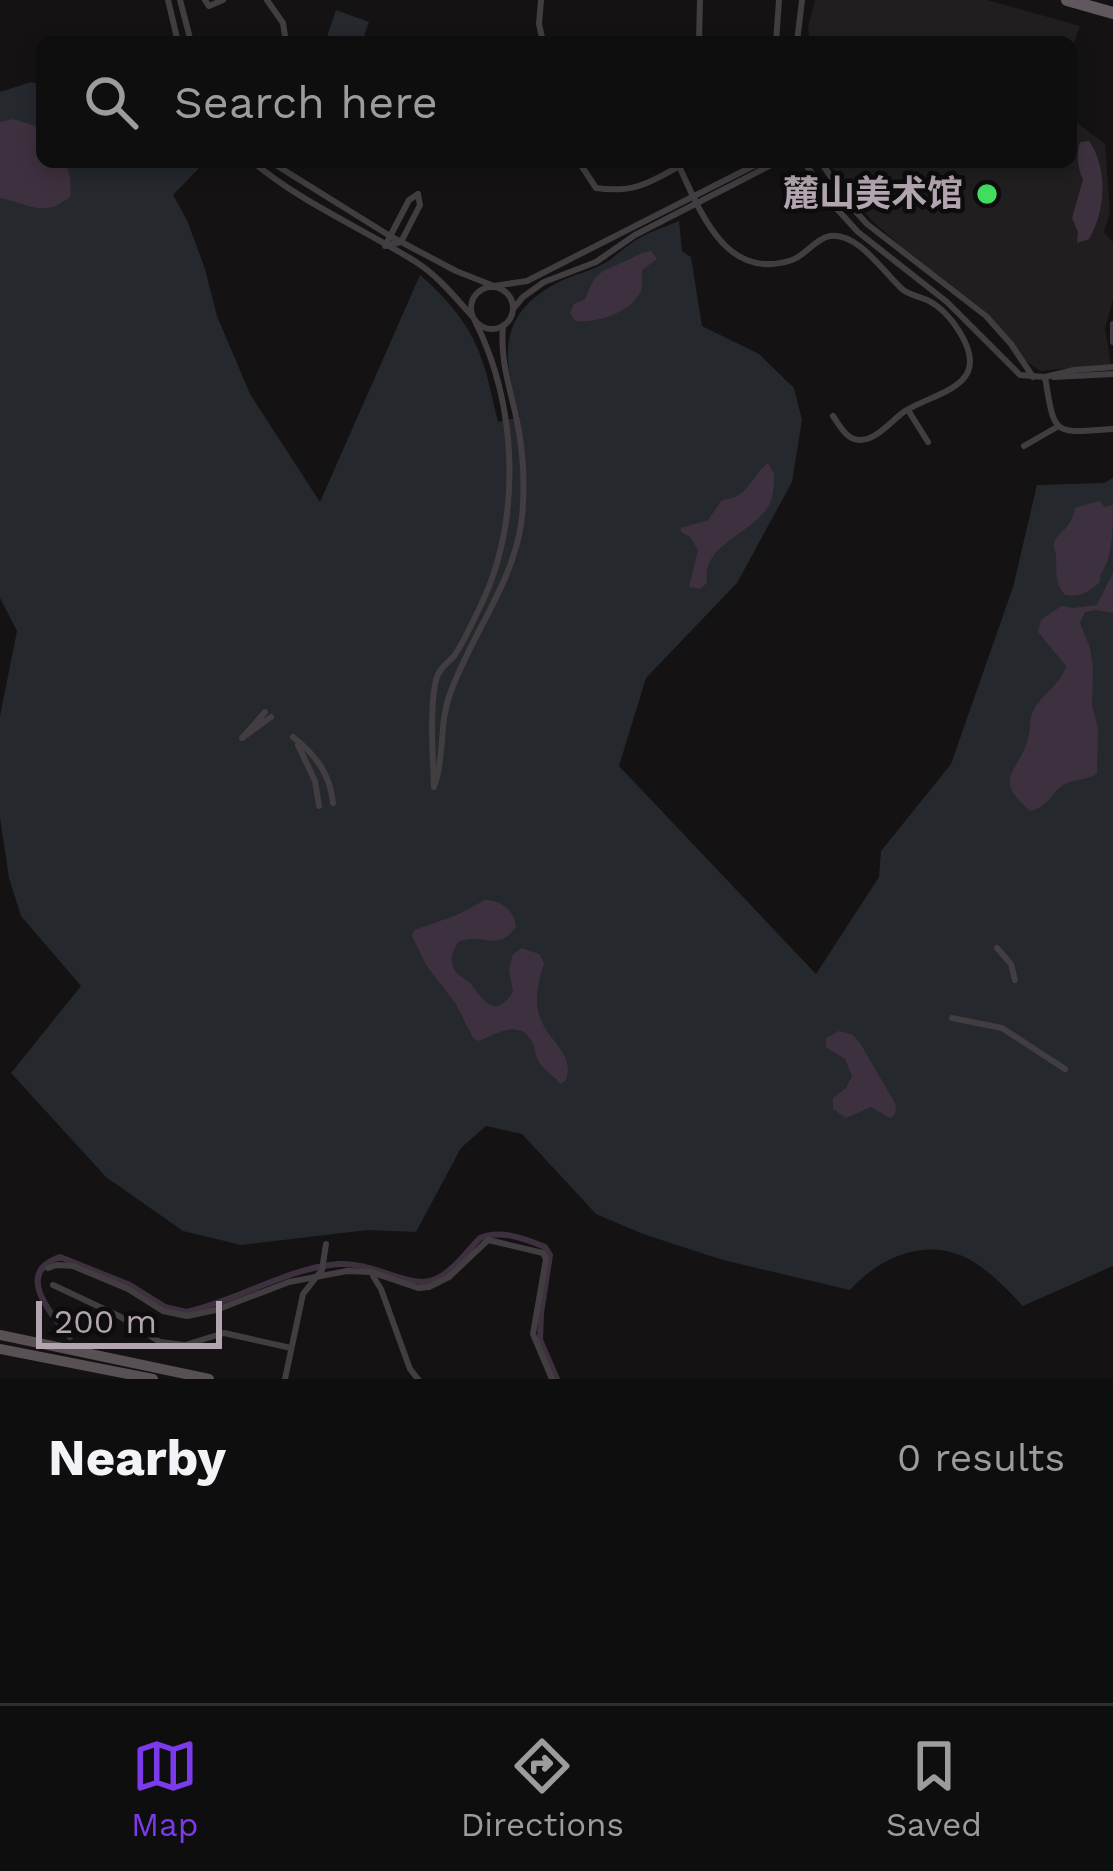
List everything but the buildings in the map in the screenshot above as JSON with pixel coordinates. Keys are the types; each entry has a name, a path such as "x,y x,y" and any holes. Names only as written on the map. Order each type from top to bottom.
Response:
{"highway":[{"path":"1067,0 1113,13"}],"main road":[{"path":"0,1335 209,1379"},
{"path":"0,1349 153,1379"}],"street":[{"path":"168,0 177,36"},
{"path":"180,0 189,36"},
{"path":"205,0 209,6 223,0"},
{"path":"267,0 283,23 285,36"},
{"path":"541,0 542,36"},
{"path":"699,36 700,0"},
{"path":"776,36 779,0"},
{"path":"798,36 802,0"},
{"path":"261,168 286,188 418,263 488,329 503,326 512,316 508,294 390,236 281,168"},
{"path":"583,168 596,188 618,191 646,184 676,168"},
{"path":"684,168 694,199 734,254 749,261 782,263 799,258 823,238 848,239 876,260 902,289 944,312 960,332 967,347 968,371 951,391 908,410 861,440 846,434 833,416"},
{"path":"513,309 543,278 750,168"},
{"path":"694,199 764,168"},
{"path":"807,168 858,232 947,302 1020,375 1068,379 1113,370"},
{"path":"825,168 867,224 986,316 1033,376"},
{"path":"418,194 420,205 401,242 385,246 409,200 418,194"},
{"path":"503,326 502,357 503,386 508,442 508,483 503,536 483,601 436,678 434,787 450,693 493,608 518,544 522,513 520,442 503,386 470,306 478,291 596,262 633,231"},
{"path":"1113,324 1113,342"},
{"path":"1048,377 1057,427"},
{"path":"908,410 928,442"},
{"path":"1024,446 1057,427 1113,429"},
{"path":"319,806 309,764 293,737 319,761 333,803"},
{"path":"997,948 1011,964 1016,980"},
{"path":"952,1018 1002,1028 1065,1069"},
{"path":"48,1268 74,1266 128,1289 163,1311 187,1316 320,1272 371,1272 406,1285 430,1287 449,1277 488,1240 543,1253 546,1259 533,1334 551,1379"},
{"path":"285,1379 302,1294 320,1272 326,1244"},
{"path":"371,1272 418,1379"},
{"path":"53,1285 119,1316 160,1342 185,1345 224,1333 291,1348"}],"shaded area":[{"path":"815,0 987,0 1080,26 1076,36 809,36"},
{"path":"336,10 369,22 364,36 327,36"},
{"path":"36,83 36,168 199,168 173,195 187,220 217,316 250,394 320,502 420,275 469,332 482,360 498,422 520,417 508,356 509,338 525,307 561,281 600,266 641,237 679,221 682,251 691,257 702,326 759,354 794,388 802,420 792,482 737,583 646,678 619,766 816,974 879,877 881,851 951,764 1013,587 1037,485 1104,483 1113,478 1113,1266 1023,1306 974,1262 954,1253 925,1250 897,1256 850,1290 723,1260 596,1214 522,1134 486,1126 461,1148 416,1232 368,1230 241,1245 183,1231 106,1177 11,1073 81,986 21,916 9,878 0,818 0,716 17,631 0,598 0,92"},
{"path":"13,119 36,126 36,168 67,168 71,196 45,208 0,198 0,122"},
{"path":"1077,123 1105,144 1110,212 1104,232 1113,242 1113,300 1105,328 1111,364 1041,371 1025,361 987,313 871,220 833,168 1077,168"},
{"path":"1089,141 1102,176 1101,203 1089,239 1077,243 1072,218 1083,180 1078,152 1080,142"},
{"path":"651,251 657,259 642,270 636,299 603,318 575,321 570,313 574,304 585,299 598,275"},
{"path":"768,463 774,474 773,492 763,514 720,548 707,569 707,583 700,589 689,587 698,550 681,528 708,520 722,500 744,491"},
{"path":"1099,501 1105,507 1113,505 1108,561 1100,582 1084,593 1065,595 1058,581 1055,540 1075,508"},
{"path":"1113,573 1113,613 1085,612 1080,623 1093,668 1097,774 1065,784 1030,811 1012,791 1011,776 1028,739 1033,711 1066,666 1038,632 1041,620 1061,606 1097,605"},
{"path":"485,900 506,908 516,927 495,941 458,942 452,956 454,969 495,1006 513,992 509,970 513,954 522,948 539,954 544,963 537,1006 567,1063 566,1080 560,1084 541,1065 532,1042 521,1031 507,1030 478,1041 473,1038 412,936 414,930"},
{"path":"839,1031 860,1043 896,1105 895,1115 890,1118 871,1107 846,1118 833,1109 833,1098 852,1076 845,1059 826,1047 826,1038"}],"waterway":[{"path":"70,1337 47,1306 38,1284 46,1264 60,1257 130,1285 165,1307 186,1312 300,1272 339,1264 430,1281 451,1269 480,1238 504,1235 545,1247 550,1255 540,1340 557,1379"}],"place":[{"name":"麓山美术馆","path":"987,194"}]}
